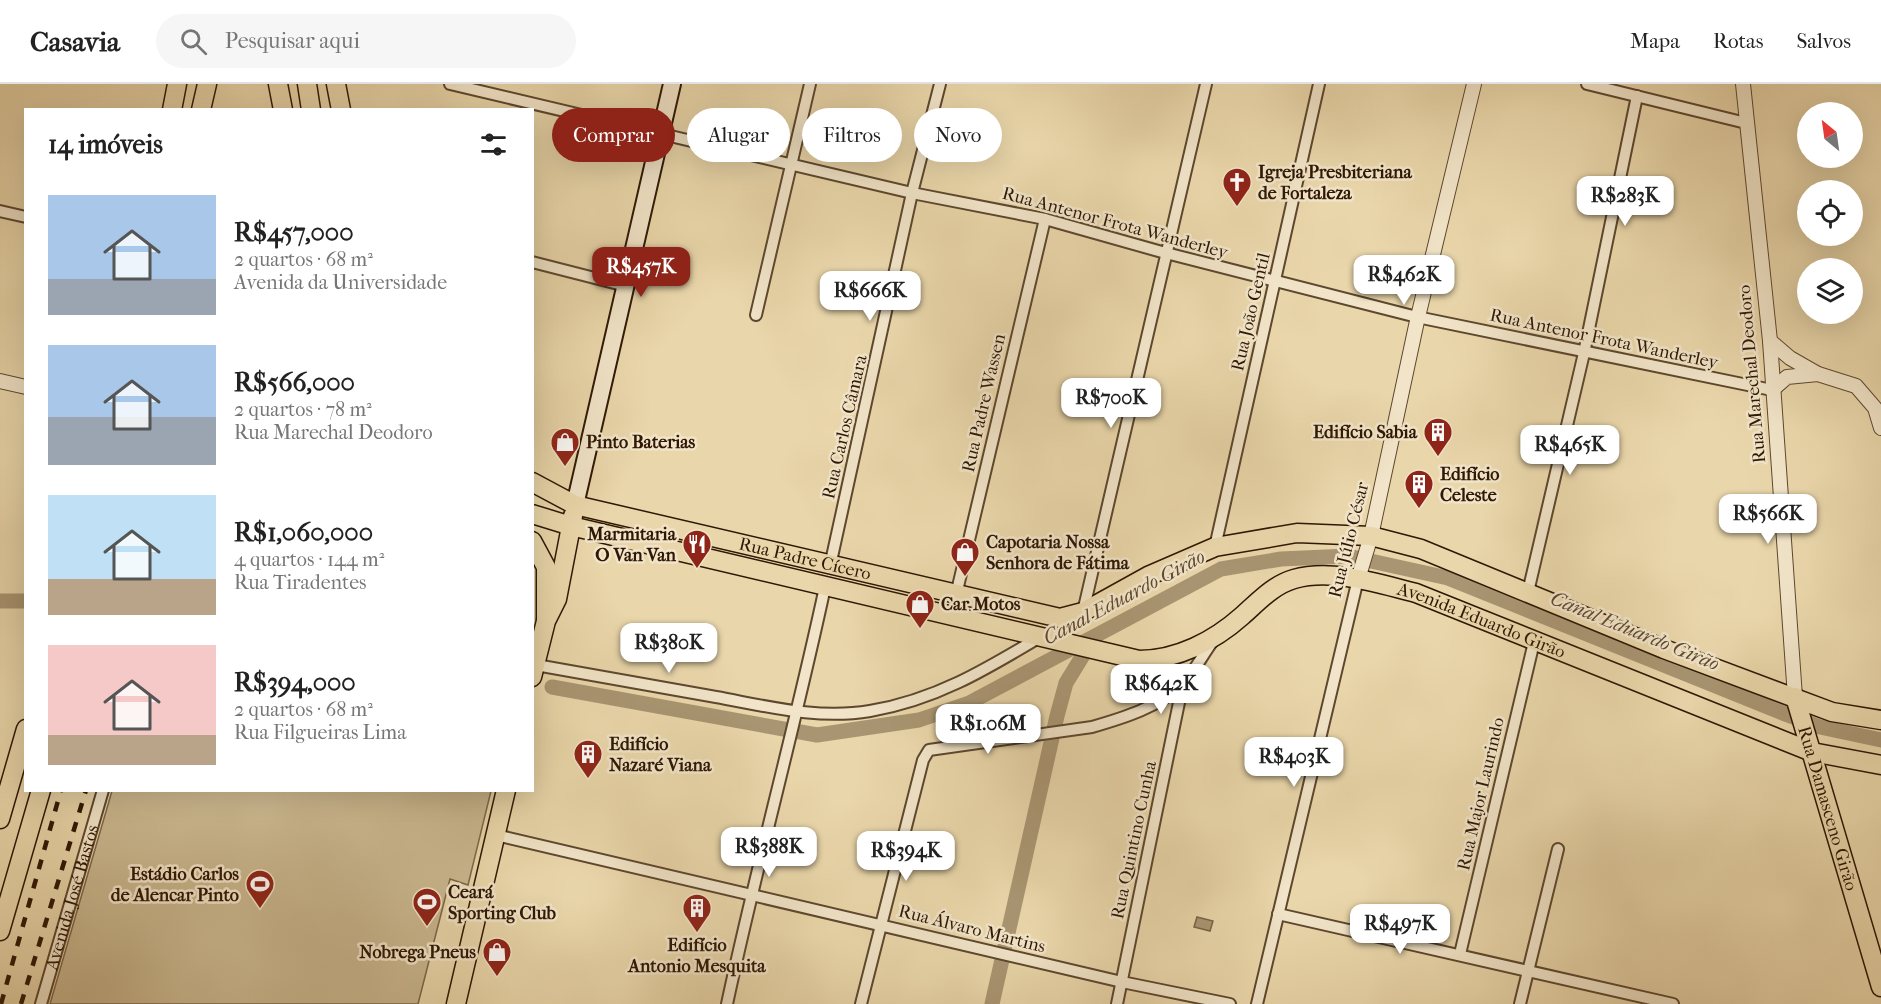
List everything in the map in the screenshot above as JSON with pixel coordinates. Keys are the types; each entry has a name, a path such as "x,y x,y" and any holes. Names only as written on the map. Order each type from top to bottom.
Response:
{"main road":[{"path":"172,108 177,84"},
{"path":"201,108 207,84"},
{"path":"278,84 283,108"},
{"path":"307,84 311,108"},
{"path":"336,84 341,108"},
{"path":"666,108 672,84"},
{"path":"534,671 546,621 557,599 574,505 654,162"},
{"name":"Rua Padre Cícero","path":"534,483 574,505 830,566 1060,618 1083,612"},
{"name":"Rua Padre Cícero","path":"534,515 571,526 1090,649"},
{"path":"1083,612 1148,576 1215,547 1297,533 1370,541 1421,549 1528,592 1674,653 1800,714 1832,712 1881,720"},
{"path":"534,545 546,567 546,621"},
{"name":"Avenida Eduardo Girão","path":"1090,649 1139,660 1156,660 1198,646 1286,582 1311,576 1359,574 1416,593 1812,752 1881,765"},
{"name":"Rua Damasceno Girão","path":"1800,714 1881,987"},
{"path":"0,819 24,736"},
{"path":"0,931 40,792"},
{"path":"456,1004 506,792"}],"street":[{"name":"Rua Antenor Frota Wanderley","path":"450,84 553,108"},
{"path":"756,315 810,84"},
{"name":"Rua Carlos Câmara","path":"830,566 912,193 940,84"},
{"path":"1083,612 1206,84"},
{"name":"Rua João Gentil","path":"1215,547 1319,84"},
{"name":"Rua Júlio César","path":"1257,1004 1359,574 1370,541 1418,318 1474,84"},
{"path":"1587,84 1746,123"},
{"name":"Rua Marechal Deodoro","path":"1743,84 1770,341 1772,390 1800,714"},
{"path":"1528,592 1584,353 1637,96"},
{"name":"Rua Antenor Frota Wanderley","path":"675,137 912,193 1046,219 1167,254 1418,318 1772,390"},
{"path":"0,211 24,217"},
{"name":"Rua Padre Wassen","path":"956,595 1046,219"},
{"path":"534,263 626,286"},
{"path":"1770,341 1790,358 1818,374 1856,386 1875,408 1881,428"},
{"path":"1772,390 1787,377 1818,374"},
{"path":"0,381 24,387"},
{"path":"727,1004 751,893 787,746 797,715 825,587"},
{"path":"861,1004 923,760 929,750 1064,731 1118,719 1149,706 1183,683 1217,634"},
{"path":"534,671 797,715 833,714 872,711 941,692 1048,639"},
{"name":"Rua Major Laurindo","path":"1460,954 1534,642"},
{"name":"Rua Quintino Cunha","path":"1117,1004 1183,683"},
{"name":"Avenida José Bastos","path":"41,1004 102,792"},
{"name":"Rua Álvaro Martins","path":"496,836 751,893 1122,982 1230,1004"},
{"path":"1520,1004 1558,849"},
{"path":"1278,914 1672,1004"}],"shaded area":[{"name":"Estádio Carlos de Alencar Pinto","path":"111,792 491,792 468,885 450,879 418,1004 50,1004"},
{"path":"1197,917 1213,921 1210,931 1194,927"}],"waterway":[{"name":"Canal Eduardo Girão","path":"552,687 817,735 919,720 969,703 1221,569 1281,559 1348,556 1448,578 1785,714 1820,727 1881,740"},
{"name":"Canal Eduardo Girão","path":"0,601 24,601"},
{"path":"992,1004 1066,683 1093,639"}],"railway":[{"path":"1,1004 60,792"},
{"path":"21,1004 85,792"}],"place":[{"name":"Igreja Presbiteriana de Fortaleza","path":"1237,208"},
{"name":"Edifício Sabia","path":"1438,458"},
{"name":"Pinto Baterias","path":"565,468"},
{"name":"Edifício Celeste","path":"1419,510"},
{"name":"Marmitaria O Van Van","path":"697,570"},
{"name":"Capotaria Nossa Senhora de Fátima","path":"965,578"},
{"name":"Car Motos","path":"920,630"},
{"name":"Edifício Nazaré Viana","path":"588,780"},
{"name":"Estádio Carlos de Alencar Pinto","path":"260,910"},
{"name":"Ceará Sporting Club","path":"427,928"},
{"name":"Edifício Antonio Mesquita","path":"697,934"},
{"name":"Nobrega Pneus","path":"497,978"}]}
